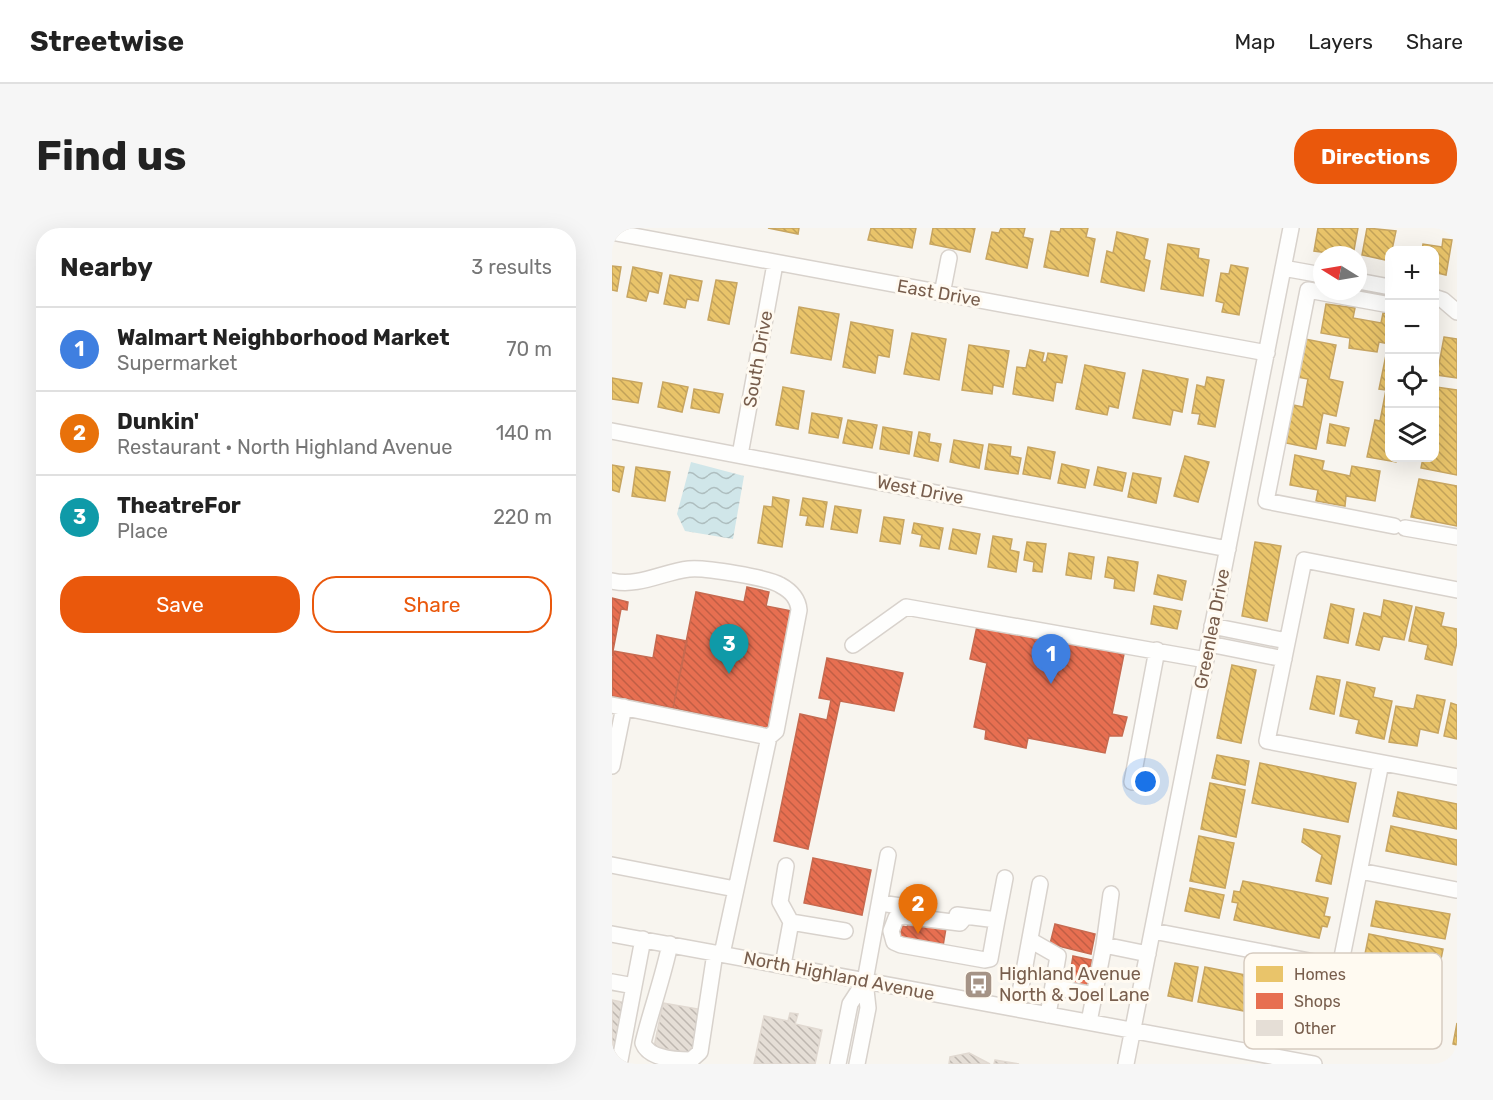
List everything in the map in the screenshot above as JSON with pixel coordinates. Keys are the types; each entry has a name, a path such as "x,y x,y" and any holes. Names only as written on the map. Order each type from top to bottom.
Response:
{"street":[{"name":"Greenlea Drive","path":"1126,1064 1291,228"},
{"name":"East Drive","path":"612,232 1267,353"},
{"path":"942,294 949,258"},
{"name":"South Drive","path":"740,455 776,264"},
{"path":"1283,268 1313,273"},
{"path":"1367,283 1385,286"},
{"path":"1385,304 1308,290 1266,501 1457,537"},
{"path":"1439,299 1457,312"},
{"path":"1260,386 1288,391"},
{"name":"West Drive","path":"612,430 1227,549"},
{"path":"1457,590 1304,560 1268,741 1457,777"},
{"path":"612,580 634,583 673,572 706,568 778,584 798,601 799,610 776,731 769,737 740,876 718,953 700,1052 691,1060 660,1057 649,1052 643,1043 652,1007 663,978 670,944"},
{"path":"853,645 906,607 1206,660"},
{"path":"1212,626 1287,641"},
{"path":"1209,644 1284,659"},
{"path":"1132,782 1157,650"},
{"path":"612,766 618,706 769,737"},
{"path":"1343,953 1381,763"},
{"path":"857,1064 868,1008 866,981 888,855"},
{"path":"612,865 735,888"},
{"path":"783,965 791,922 780,902 786,866"},
{"path":"1360,871 1456,890"},
{"path":"966,916 960,923 904,916 897,918 892,924 891,932 894,942 901,945 990,959 1005,878"},
{"path":"1017,1010 1040,884"},
{"path":"1089,1022 1111,894"},
{"path":"880,903 997,920"},
{"path":"791,922 845,931"},
{"path":"1153,931 1267,953"},
{"name":"North Highland Avenue","path":"612,934 1133,1030 1280,1061 1314,1064"},
{"path":"612,1058 620,1060 644,939"},
{"path":"1030,940 1058,956 1048,1015"},
{"path":"1104,945 1148,954"},
{"path":"838,1064 850,1004 866,981"},
{"path":"612,982 634,986"},
{"path":"1053,987 1095,995"}],"water":[{"path":"691,462 744,476 733,539 685,531 677,514"}],"building: Homes":[{"path":"768,228 799,228 798,234"},
{"path":"871,228 916,228 912,248 868,240"},
{"path":"933,228 975,228 970,252 930,244"},
{"path":"1001,228 1025,228 1023,237 1033,239 1027,268 986,259 992,232 999,233"},
{"path":"1061,228 1088,228 1086,237 1095,239 1088,276 1044,267 1051,231 1060,232"},
{"path":"1318,228 1358,228 1355,246 1315,246"},
{"path":"1367,228 1396,231 1393,246 1385,246 1385,260 1367,256 1367,246 1364,246"},
{"path":"1117,232 1148,239 1144,259 1150,261 1144,291 1101,282 1107,251 1113,253"},
{"path":"1443,239 1452,240 1446,275 1439,273 1439,247 1442,247"},
{"path":"1168,244 1199,249 1198,258 1209,260 1203,296 1161,289"},
{"path":"1231,265 1248,268 1239,315 1222,312 1224,303 1216,301 1221,273 1229,274"},
{"path":"612,266 621,267 617,291 612,290"},
{"path":"633,267 662,273 658,293 649,291 646,301 627,297"},
{"path":"670,275 702,281 698,301 687,299 685,308 664,304"},
{"path":"716,280 737,283 729,324 708,320"},
{"path":"1326,304 1355,308 1353,318 1381,323 1383,313 1385,313 1385,343 1379,342 1377,352 1349,348 1350,338 1321,333"},
{"path":"799,307 839,314 831,360 791,353"},
{"path":"851,322 893,330 889,357 878,355 875,373 843,367"},
{"path":"912,333 946,339 939,380 904,374"},
{"path":"1444,337 1457,339 1457,378 1439,375"},
{"path":"1305,339 1336,345 1329,379 1343,382 1336,416 1323,413 1316,449 1286,443 1293,405 1303,407 1308,379 1297,377"},
{"path":"969,345 1009,351 1003,387 993,385 992,394 962,390"},
{"path":"1030,350 1044,353 1042,362 1046,362 1048,353 1067,356 1062,383 1056,382 1053,401 1013,394 1017,367 1026,368"},
{"path":"1385,360 1385,390 1379,389"},
{"path":"1085,365 1125,373 1118,408 1109,406 1107,415 1076,409"},
{"path":"1143,370 1188,379 1182,412 1173,410 1170,425 1133,418"},
{"path":"1207,377 1224,380 1215,427 1198,424 1200,414 1192,413 1197,385 1205,387"},
{"path":"612,378 642,383 638,403 612,399"},
{"path":"663,382 688,387 682,412 658,407"},
{"path":"783,387 804,391 798,429 776,425"},
{"path":"1439,387 1457,390 1457,475 1421,468 1422,462 1439,462"},
{"path":"694,389 723,394 719,413 691,408"},
{"path":"1385,395 1385,460 1367,457 1375,420 1380,421"},
{"path":"812,413 842,418 838,438 809,433"},
{"path":"848,420 877,425 872,448 843,443"},
{"path":"1330,424 1349,428 1345,446 1327,443"},
{"path":"883,427 912,432 909,454 880,449"},
{"path":"919,432 930,434 929,442 941,444 938,461 914,456"},
{"path":"954,440 983,445 979,468 950,462"},
{"path":"989,444 1011,447 1010,456 1021,458 1018,474 985,469"},
{"path":"1028,447 1055,452 1050,479 1023,474"},
{"path":"1295,455 1324,461 1322,470 1350,476 1352,466 1380,471 1375,501 1346,496 1345,506 1316,501 1318,490 1290,485"},
{"path":"1185,456 1209,462 1198,502 1174,496"},
{"path":"1062,464 1089,470 1085,488 1058,483"},
{"path":"612,465 624,467 619,492 612,490"},
{"path":"636,467 670,472 665,501 632,496"},
{"path":"1098,467 1126,473 1122,491 1094,485"},
{"path":"1133,473 1161,478 1156,503 1128,497"},
{"path":"1419,479 1457,486 1457,526 1411,517"},
{"path":"773,497 789,500 782,547 758,543 764,506 772,507"},
{"path":"803,498 827,502 823,527 806,525 808,516 800,515"},
{"path":"835,506 861,510 857,533 831,529"},
{"path":"884,517 904,520 900,544 880,541"},
{"path":"914,523 943,528 939,549 920,546 922,535 912,533"},
{"path":"953,529 980,534 976,554 949,549"},
{"path":"993,536 1012,539 1010,550 1019,552 1016,572 988,567"},
{"path":"1027,542 1046,544 1042,572 1033,571 1034,562 1024,560"},
{"path":"1255,542 1281,546 1267,621 1242,616"},
{"path":"1069,553 1094,557 1091,579 1066,575"},
{"path":"1108,557 1138,562 1134,591 1114,588 1115,579 1105,577"},
{"path":"1158,575 1186,581 1182,600 1154,594"},
{"path":"1384,600 1412,606 1404,640 1383,636 1379,650 1356,645 1364,613 1381,617"},
{"path":"1331,604 1354,609 1348,643 1324,638"},
{"path":"1154,606 1181,611 1177,629 1151,624"},
{"path":"1416,607 1444,613 1441,626 1457,629 1452,665 1425,659 1428,645 1409,641"},
{"path":"1232,665 1256,670 1241,743 1217,738"},
{"path":"1317,676 1340,680 1334,714 1310,709"},
{"path":"1347,682 1375,688 1373,697 1392,701 1384,739 1356,733 1359,720 1340,716"},
{"path":"1417,695 1445,700 1438,733 1420,729 1417,746 1389,742 1396,706 1414,709"},
{"path":"1451,703 1457,705 1457,739 1444,736"},
{"path":"1217,755 1249,761 1245,785 1212,778"},
{"path":"1260,763 1356,783 1348,822 1252,803"},
{"path":"1210,783 1245,790 1236,837 1201,829"},
{"path":"1398,792 1457,804 1457,829 1393,816"},
{"path":"1391,826 1457,840 1457,865 1386,851"},
{"path":"1304,829 1340,836 1331,884 1316,881 1322,855 1302,842"},
{"path":"1199,836 1234,843 1225,888 1190,881"},
{"path":"1243,881 1328,898 1324,916 1330,917 1327,927 1322,926 1319,938 1234,920 1238,903 1232,902 1234,891 1240,892"},
{"path":"1190,888 1224,895 1219,918 1185,911"},
{"path":"1376,901 1450,914 1445,939 1371,926"},
{"path":"1369,934 1443,949 1442,954 1365,953"},
{"path":"1175,963 1198,967 1192,1001 1168,996"},
{"path":"1205,967 1244,975 1244,1011 1198,1002"},
{"path":"1457,1023 1457,1045 1453,1044"}],"building: Shops":[{"path":"747,587 769,592 766,606 792,611 768,728 673,708 696,592 744,602"},
{"path":"612,598 628,602 627,610 621,609 612,656"},
{"path":"977,626 1124,654 1112,714 1127,717 1122,736 1109,736 1105,753 1028,738 1026,748 985,739 986,730 974,727 987,663 970,659"},
{"path":"657,635 687,641 673,708 612,696 613,651 653,658"},
{"path":"827,658 903,673 894,711 840,701 808,849 774,841 800,714 827,720 831,700 819,698"},
{"path":"813,858 871,870 862,915 804,903"},
{"path":"909,922 946,928 943,946 900,937 902,926 907,927"},
{"path":"1055,924 1095,934 1091,954 1050,944"},
{"path":"1073,956 1092,960 1086,990 1068,986"}],"building: Other":[{"path":"612,1000 627,1003 616,1056 612,1055"},
{"path":"663,1003 704,1010 695,1054 654,1047"},
{"path":"790,1013 798,1014 795,1024 822,1030 815,1064 754,1064 764,1016 788,1021"},
{"path":"969,1053 990,1064 949,1064 950,1057"},
{"path":"995,1060 1019,1064 994,1064"}],"place":[{"name":"TheatreFor","path":"729,674"},
{"name":"Walmart Neighborhood Market","path":"1051,684"},
{"name":"Dunkin'","path":"918,934"},
{"name":"Highland Avenue North & Joel Lane","path":"978,984"}]}
